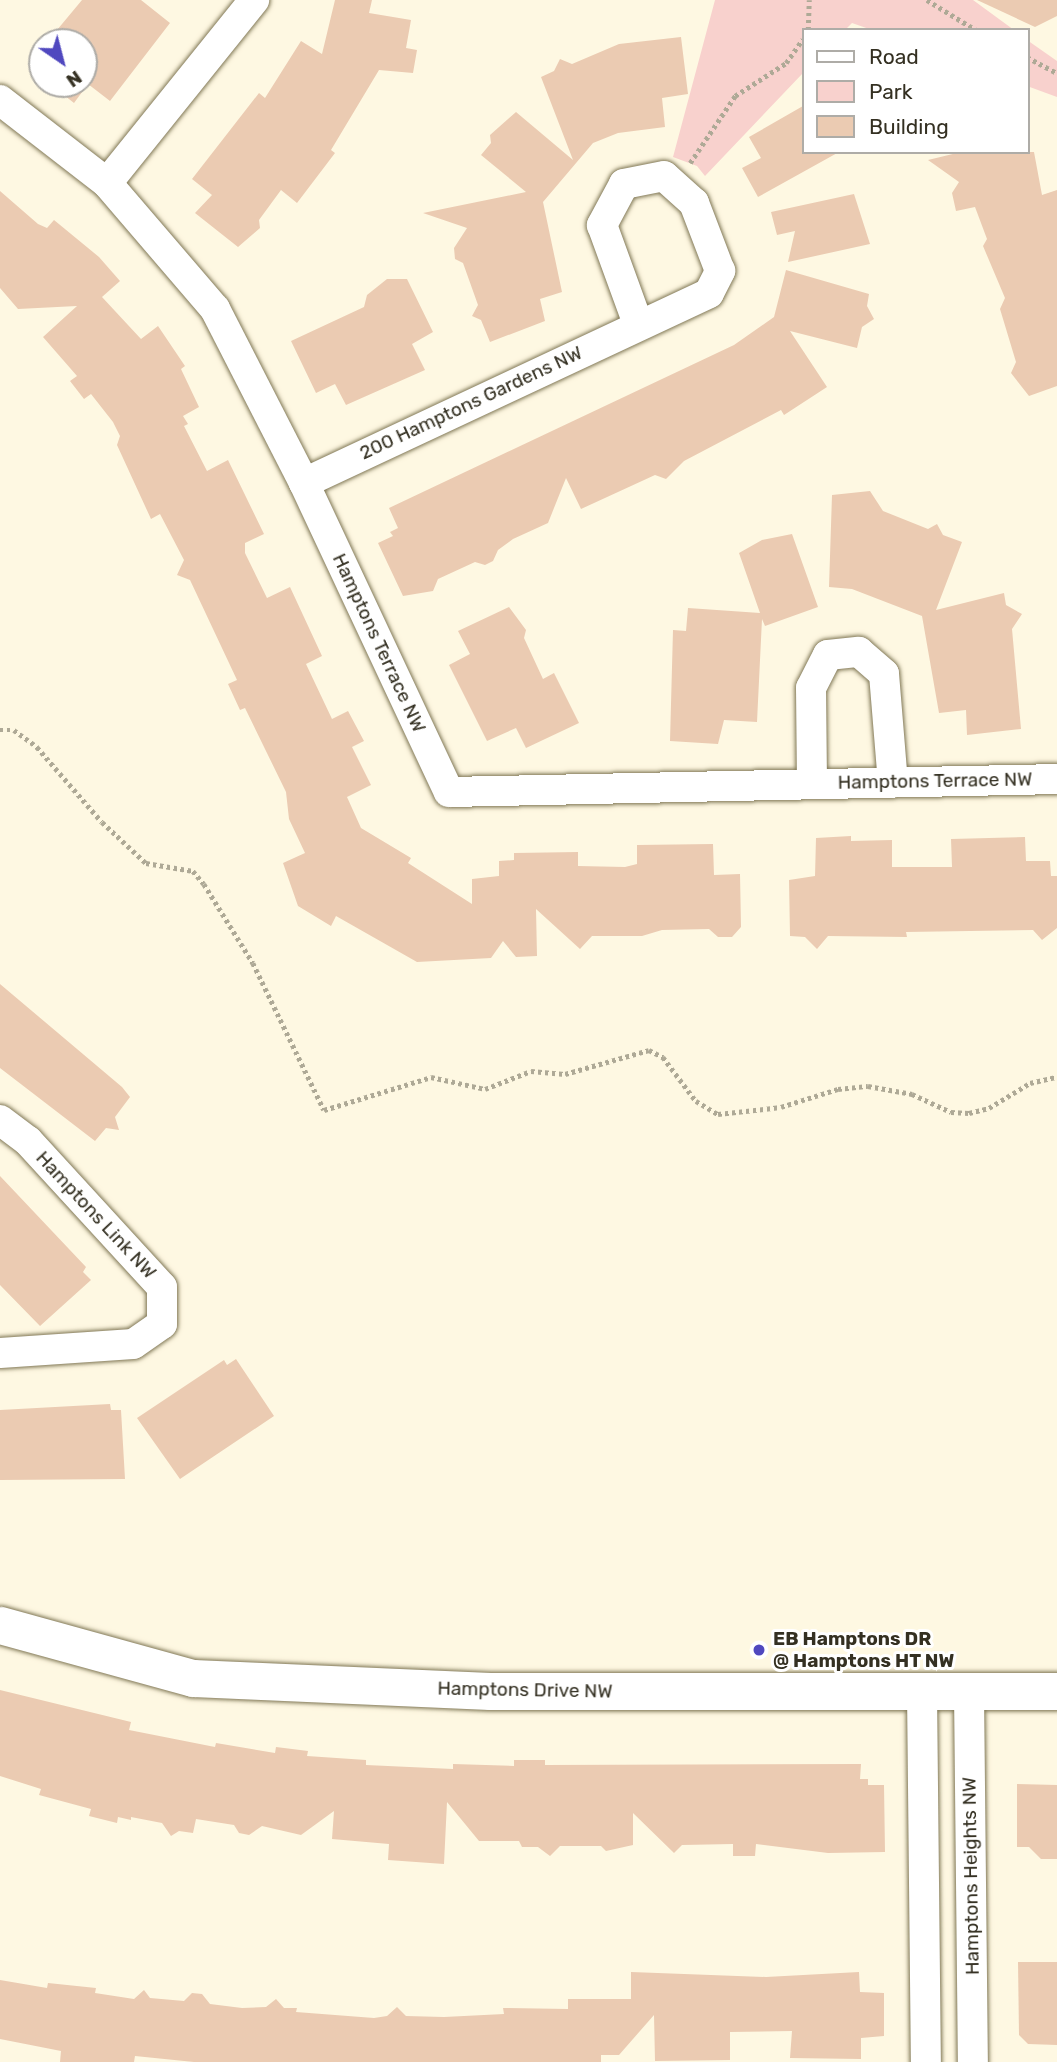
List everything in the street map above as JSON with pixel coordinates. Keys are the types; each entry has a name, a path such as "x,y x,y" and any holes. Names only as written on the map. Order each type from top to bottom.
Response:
{"street":[{"path":"107,183 254,0"},
{"name":"Hamptons Terrace NW","path":"0,100 107,183 215,309 304,483 449,792 1057,779"},
{"path":"638,324 603,225 624,184 664,176"},
{"name":"200 Hamptons Gardens NW","path":"304,483 709,293 720,271 694,203 664,176"},
{"path":"812,783 811,688 828,655 859,652 884,674 893,782"},
{"name":"Hamptons Link NW","path":"0,1120 28,1141 162,1287 162,1324 133,1345 0,1353"},
{"name":"Hamptons Drive NW","path":"0,1625 193,1678 491,1691 1057,1690"},
{"path":"922,1691 926,2062"},
{"name":"Hamptons Heights NW","path":"968,1691 974,2062"}],"path":[{"path":"808,28 809,0"},
{"path":"927,0 973,28"},
{"path":"664,176 689,166 735,96 786,63 802,40"},
{"path":"1029,58 1057,73"},
{"path":"0,730 14,730 37,747 102,822 146,863 192,871 204,884 254,963 324,1110 431,1077 485,1089 531,1072 565,1073 649,1050 663,1057 696,1101 718,1114 780,1107 838,1089 867,1086 912,1094 951,1112 969,1113 989,1108 1030,1083 1057,1077"}],"green space":[{"path":"715,0 973,0 1011,28 866,28 852,23 847,28 802,28 802,74 705,176 697,166 673,157"},
{"path":"1029,41 1057,61 1057,97 1029,87"}],"building":[{"path":"82,0 141,0 170,23 110,101 98,92 98,28 59,28"},
{"path":"335,0 372,0 369,13 411,20 406,48 417,50 413,73 379,70 331,150 335,153 297,203 281,190 259,220 260,228 238,247 195,213 212,195 192,179 259,93 265,98 301,41 322,54"},
{"path":"977,0 1057,0 1057,16 1035,27"},
{"path":"681,37 688,94 662,98 665,127 618,133 593,143 543,202 562,292 540,299 545,321 490,342 481,320 472,316 478,305 463,263 455,259 454,248 467,228 423,213 526,192 481,155 491,143 490,135 516,112 573,160 541,77 554,71 560,59 572,64 619,44"},
{"path":"802,107 802,154 835,154 758,197 742,168 761,158 749,137"},
{"path":"1034,152 1042,195 1057,190 1057,386 1029,396 1011,373 1016,362 1000,309 1005,298 983,246 987,239 975,207 956,211 952,193 959,182 928,160 953,154"},
{"path":"0,191 38,224 47,228 54,220 99,257 120,281 102,297 141,339 158,326 185,366 181,369 199,407 183,416 188,424 184,426 207,471 228,460 264,534 245,543 245,553 267,598 290,587 322,656 306,664 332,719 348,711 364,741 352,747 371,785 347,797 361,828 411,858 408,863 472,904 472,879 499,876 499,861 514,860 514,853 578,852 578,866 625,867 637,864 637,845 713,844 714,875 740,874 741,927 732,937 718,937 709,929 662,930 642,936 592,936 580,949 536,909 537,956 516,957 503,941 491,958 417,962 336,916 331,926 298,906 283,863 305,853 289,819 286,792 245,708 240,710 228,684 237,680 190,580 177,575 184,560 160,514 151,519 117,445 120,436 113,422 91,394 84,399 70,381 77,376 43,337 77,306 18,309 0,288"},
{"path":"854,194 870,244 788,262 795,231 777,235 771,212"},
{"path":"786,270 869,294 867,306 874,319 862,327 857,348 790,331 827,387 784,415 781,410 684,461 666,479 655,475 581,509 566,478 548,523 513,539 498,550 493,561 485,565 475,562 438,579 433,591 403,596 378,543 393,536 390,532 398,528 389,508 734,345 774,317"},
{"path":"387,279 407,279 433,332 412,344 425,370 346,405 335,384 316,393 291,341 364,307 367,295"},
{"path":"870,491 883,511 928,529 937,524 943,535 962,542 936,610 1004,593 1006,605 1022,614 1012,629 1021,729 967,735 966,710 939,713 922,616 852,589 829,587 832,495"},
{"path":"792,534 818,607 765,626 762,619 757,722 724,720 718,744 670,741 673,630 686,631 688,608 760,613 739,553 762,540"},
{"path":"509,607 526,630 524,638 543,679 554,673 579,723 526,748 516,728 487,741 449,665 470,654 458,631"},
{"path":"851,836 851,841 892,840 892,867 952,867 951,839 1025,837 1026,861 1050,861 1051,876 1057,876 1057,928 1042,940 1033,930 906,932 907,937 828,936 817,949 805,937 790,936 789,880 815,876 816,838"},
{"path":"0,984 122,1087 130,1097 115,1117 119,1130 106,1128 95,1141 0,1068"},
{"path":"0,1176 86,1267 83,1272 91,1280 40,1326 0,1285"},
{"path":"236,1359 274,1416 180,1479 137,1418 224,1360 227,1365"},
{"path":"110,1404 111,1410 121,1410 125,1479 0,1480 0,1410"},
{"path":"0,1690 131,1722 129,1730 215,1747 216,1743 275,1753 276,1747 308,1751 307,1756 366,1760 366,1765 453,1769 453,1764 514,1766 514,1760 545,1760 545,1765 861,1764 860,1779 868,1779 868,1785 884,1785 885,1852 828,1853 756,1844 755,1856 733,1856 733,1844 682,1845 674,1853 633,1813 633,1845 606,1851 601,1846 560,1846 550,1856 538,1847 522,1847 519,1841 479,1841 447,1802 444,1864 388,1860 389,1844 332,1839 334,1811 301,1835 262,1826 249,1835 239,1833 234,1825 196,1819 193,1833 179,1831 171,1836 162,1823 118,1817 117,1823 89,1816 91,1809 39,1795 41,1789 0,1776"},
{"path":"1017,1784 1057,1785 1057,1859 1041,1859 1029,1847 1017,1847"},
{"path":"1018,1962 1057,1962 1057,2045 1028,2044 1019,2035"},
{"path":"631,1972 766,1977 859,1972 860,1992 884,1993 884,2036 861,2038 861,2059 790,2058 792,2031 730,2032 730,2060 655,2061 654,2015 619,2055 601,2055 601,2062 194,2062 135,2056 134,2062 60,2062 61,2051 0,2039 0,1980 47,1988 48,1983 96,1988 95,1993 134,1999 144,1990 150,1998 184,2001 192,1993 202,1994 210,2004 242,2008 266,2007 276,1999 284,2008 297,2008 296,2012 374,2018 387,2016 397,2007 406,2016 444,2017 504,2014 503,2008 568,2009 568,1999 631,1999"}],"place":[{"name":"EB Hamptons DR @ Hamptons HT NW","path":"759,1650"}]}
